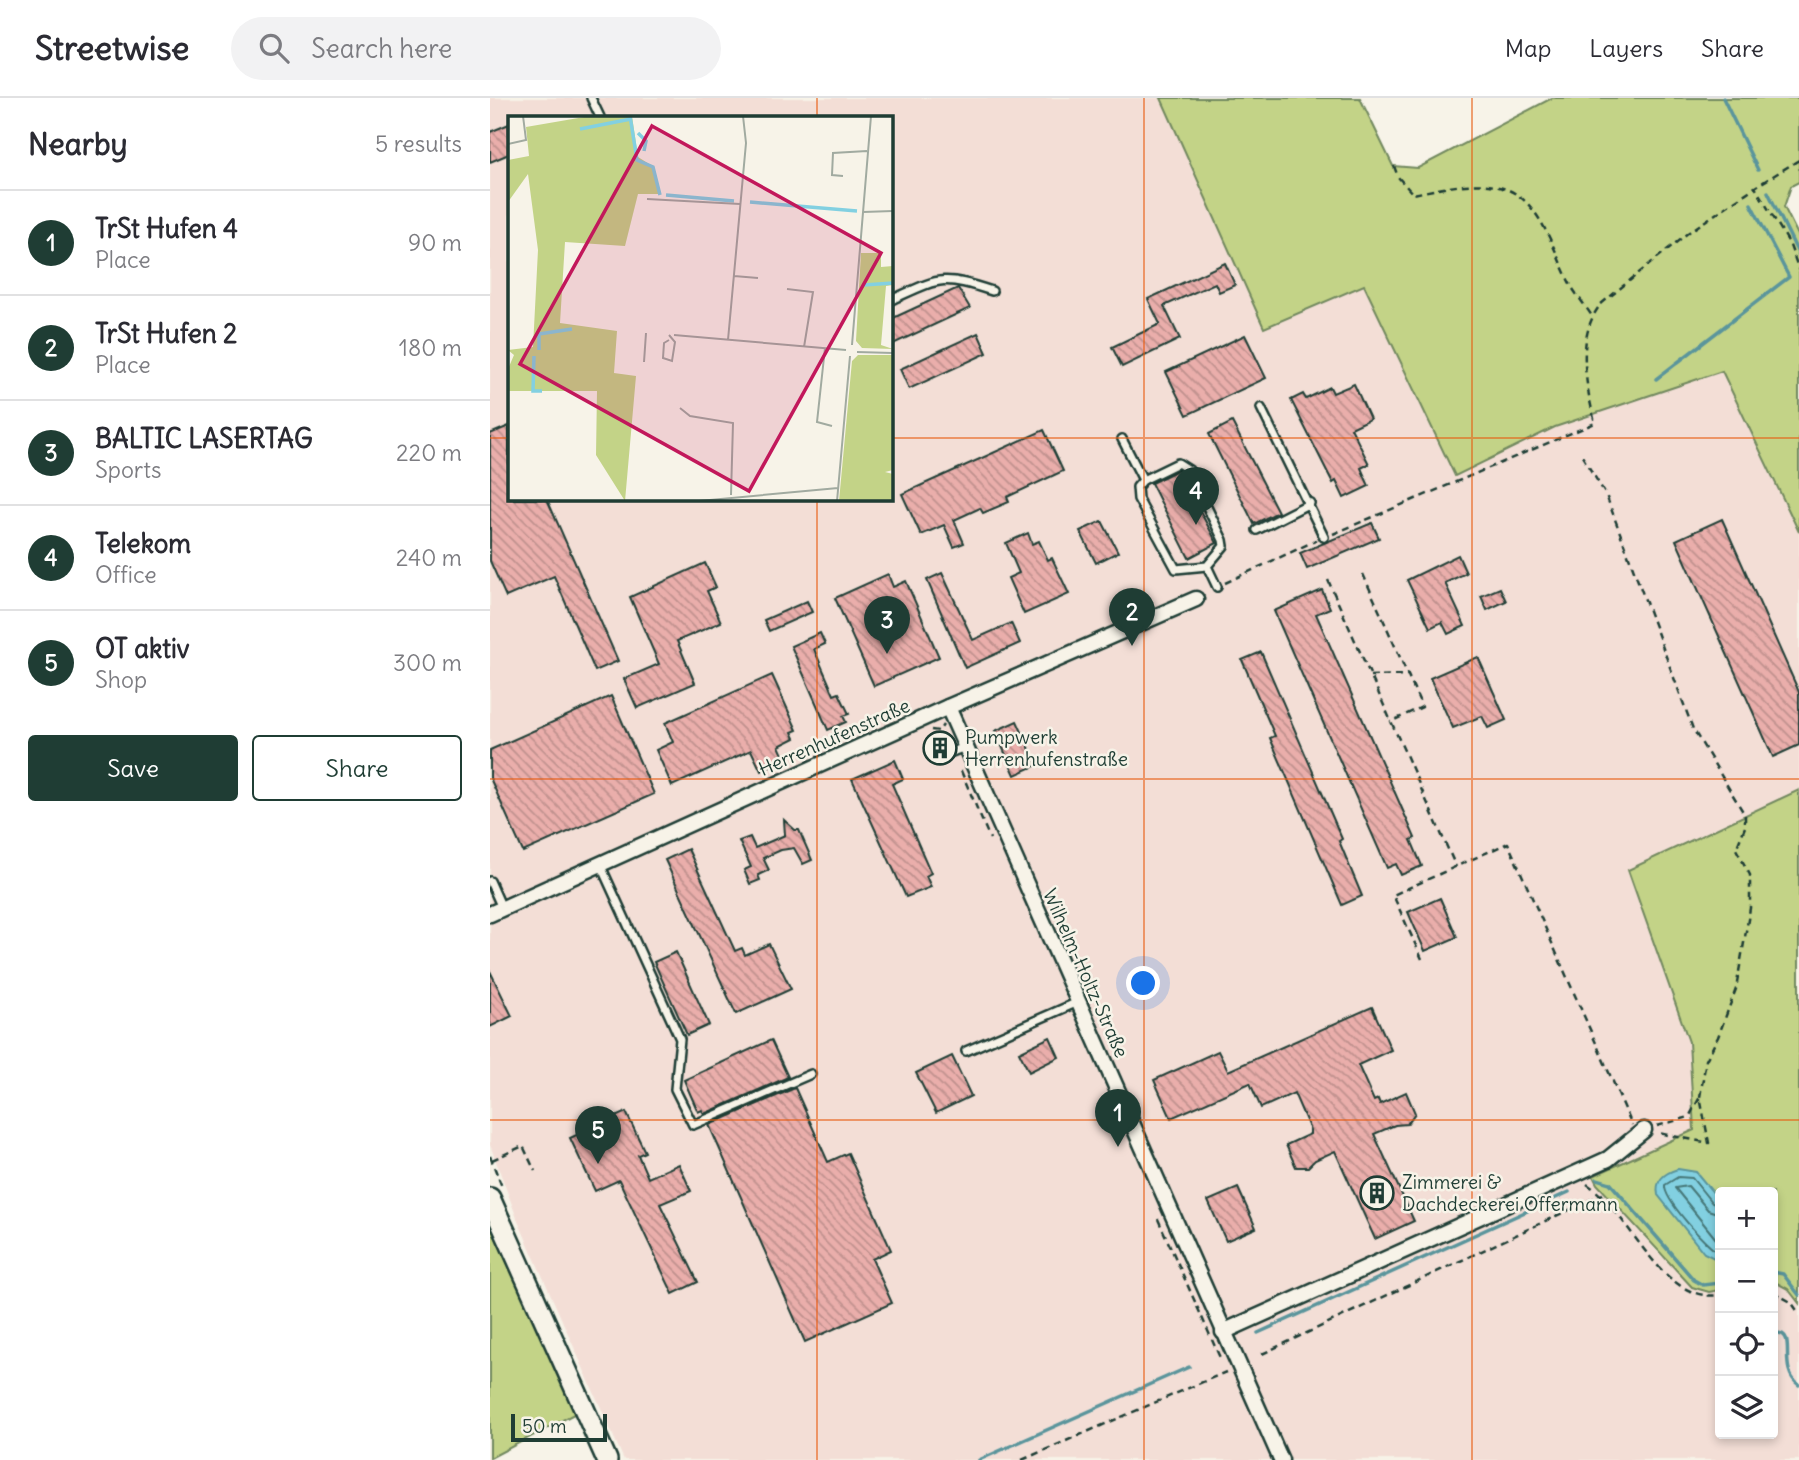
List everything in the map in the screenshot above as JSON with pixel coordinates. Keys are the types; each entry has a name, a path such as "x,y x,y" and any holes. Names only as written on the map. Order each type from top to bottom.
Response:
{"main road":[{"path":"490,1198 607,1460"}],"street":[{"name":"Herrenhufenstraße","path":"496,911 948,707 1196,599"},
{"name":"Wilhelm-Holtz-Straße","path":"948,707 1281,1460"},
{"path":"1223,1332 1608,1159 1644,1130"}],"lane":[{"path":"591,98 600,116"},
{"path":"892,300 942,279 954,279 992,291"},
{"path":"1261,408 1310,503 1324,537"},
{"path":"1122,439 1143,480"},
{"path":"1178,463 1189,470 1223,540 1223,546 1207,566 1176,569 1138,499 1137,487 1143,480 1178,463"},
{"path":"1257,530 1310,503"},
{"path":"1207,566 1217,587"},
{"path":"942,756 965,746"},
{"path":"600,863 680,1039 675,1089 693,1125 811,1074"},
{"path":"490,881 496,911"},
{"path":"966,1051 1078,1002"}],"path":[{"path":"1217,587 1324,537 1595,423 1585,382 1587,327 1601,304 1689,232 1799,160"},
{"path":"1394,166 1398,177 1413,194 1469,186 1499,186 1521,196 1541,224 1573,289 1592,316"},
{"path":"1755,187 1789,243 1799,270"},
{"path":"1582,456 1606,495 1693,729 1745,815 1745,827 1735,849 1750,875 1750,908 1736,989 1706,1060 1700,1097 1689,1117 1644,1130"},
{"path":"1363,574 1422,707 1390,722"},
{"path":"1328,580 1456,867"},
{"path":"1370,676 1407,675"},
{"path":"1422,959 1393,895 1507,843 1630,1124 1644,1130 1709,1143 1700,1097"},
{"path":"492,1160 523,1146 535,1171"},
{"path":"1576,1174 1603,1194 1667,1276 1687,1291 1707,1297 1715,1296"},
{"path":"1262,1354 1603,1194"},
{"path":"1778,1296 1791,1302 1799,1313"},
{"path":"1022,1460 1226,1372"}],"shaded area":[{"path":"490,98 1161,98 1264,328 1364,284 1455,476 1555,427 1722,371 1799,532 1799,790 1629,870 1689,1042 1694,1130 1597,1184 1661,1256 1709,1292 1715,1291 1715,1439 1778,1439 1778,1284 1788,1289 1799,1303 1799,1460 624,1460 518,1221 490,1145"}],"green space":[{"path":"1161,98 1360,98 1393,166 1418,168 1552,98 1799,98 1799,182 1791,186 1784,207 1799,237 1799,532 1722,371 1555,427 1455,476 1364,285 1264,328"},
{"path":"1799,790 1799,1303 1788,1289 1778,1284 1778,1187 1715,1187 1715,1291 1709,1292 1692,1287 1597,1184 1593,1176 1694,1130 1689,1042 1628,870"},
{"path":"490,1225 576,1413 490,1458"}],"water":[{"path":"1678,1169 1696,1172 1715,1195 1715,1258 1704,1253 1658,1195 1658,1185 1669,1173"}],"building":[{"path":"508,124 508,154 490,162 490,132"},
{"path":"1225,263 1235,285 1219,292 1215,283 1164,306 1180,339 1122,367 1112,347 1160,324 1148,299"},
{"path":"958,288 970,308 892,345 892,319"},
{"path":"978,333 987,353 909,389 900,369"},
{"path":"1245,335 1266,378 1187,415 1166,372"},
{"path":"1354,384 1370,419 1351,428 1369,464 1361,468 1369,486 1344,498 1336,481 1333,483 1291,400 1303,394 1306,399 1330,387 1333,393"},
{"path":"1232,422 1278,512 1254,524 1209,434"},
{"path":"508,426 508,500 547,500 618,661 595,671 554,576 506,597 490,561 490,434"},
{"path":"1044,430 1063,471 1007,497 1009,502 983,513 980,508 954,520 964,543 954,547 944,525 921,535 902,494"},
{"path":"1178,470 1217,543 1189,558 1151,483"},
{"path":"1722,519 1799,692 1799,745 1773,757 1676,540"},
{"path":"1102,521 1118,552 1096,563 1080,531"},
{"path":"1372,523 1379,538 1307,569 1300,553"},
{"path":"1028,533 1032,544 1039,541 1048,560 1052,558 1069,594 1024,614 1008,578 1019,573 1006,543"},
{"path":"1458,555 1466,573 1445,583 1465,626 1448,634 1442,622 1430,628 1407,580"},
{"path":"705,563 716,587 707,591 721,622 677,641 695,683 637,708 624,679 659,664 630,597"},
{"path":"942,573 973,640 1011,623 1020,643 965,668 927,580"},
{"path":"888,574 893,587 906,581 939,657 874,686 835,598"},
{"path":"1500,588 1506,601 1487,610 1481,596"},
{"path":"1322,590 1330,608 1316,614 1415,838 1411,840 1422,866 1401,875 1396,864 1387,868 1274,611"},
{"path":"807,601 812,612 769,631 764,620"},
{"path":"820,633 825,644 814,649 834,695 839,693 849,714 843,716 846,722 828,730 791,646"},
{"path":"1261,652 1342,839 1339,841 1362,896 1342,905 1270,738 1275,736 1242,660"},
{"path":"1478,657 1506,720 1488,728 1482,716 1453,728 1430,678"},
{"path":"772,675 797,730 792,732 795,738 779,746 785,759 761,771 751,750 672,786 656,750 673,742 665,723"},
{"path":"611,696 654,794 523,852 490,778 490,750"},
{"path":"1017,721 1037,765 1015,775 995,731"},
{"path":"895,760 903,779 892,784 931,873 926,876 931,887 906,897 852,779"},
{"path":"784,820 795,830 799,830 812,860 803,864 794,848 781,850 763,858 769,870 758,875 760,880 750,884 744,870 751,867 739,841 750,837 755,848 785,835"},
{"path":"688,849 735,951 742,948 745,955 769,944 791,989 736,1014 665,860"},
{"path":"1440,898 1457,937 1425,951 1408,912"},
{"path":"676,952 709,1025 687,1035 654,962"},
{"path":"490,971 512,1016 490,1027"},
{"path":"1372,1007 1391,1050 1358,1065 1374,1101 1378,1099 1380,1104 1406,1092 1415,1113 1407,1124 1395,1125 1374,1134 1414,1221 1375,1239 1335,1151 1315,1160 1308,1167 1296,1167 1286,1145 1310,1134 1310,1130 1294,1093 1261,1108 1250,1083 1171,1118 1154,1080 1218,1051 1228,1071"},
{"path":"1050,1037 1059,1057 1029,1072 1019,1052"},
{"path":"771,1040 788,1077 704,1114 702,1110 698,1112 684,1080"},
{"path":"952,1056 971,1096 936,1113 916,1073"},
{"path":"795,1088 828,1162 848,1153 891,1250 872,1259 892,1303 805,1342 709,1125"},
{"path":"626,1112 645,1152 638,1155 648,1178 679,1164 691,1191 660,1204 698,1282 673,1294 619,1180 595,1191 570,1138"},
{"path":"1238,1188 1256,1228 1226,1241 1208,1201"}],"waterway":[{"path":"1723,98 1758,170"},
{"path":"1768,192 1799,255"},
{"path":"1656,379 1789,277 1751,204"},
{"path":"1597,1179 1610,1183 1694,1280 1703,1285 1715,1284"},
{"path":"1258,1333 1569,1192"},
{"path":"1778,1273 1783,1274 1799,1295"},
{"path":"1778,1333 1786,1338 1789,1370 1799,1385"},
{"path":"979,1460 1189,1367"}],"place":[{"name":"Telekom","path":"1196,525"},
{"name":"TrSt Hufen 2","path":"1132,646"},
{"name":"BALTIC LASERTAG","path":"887,654"},
{"name":"Pumpwerk Herrenhufenstraße","path":"940,748"},
{"name":"TrSt Hufen 4","path":"1118,1147"},
{"name":"OT aktiv","path":"598,1164"},
{"name":"Zimmerei & Dachdeckerei Offermann","path":"1377,1193"}]}
